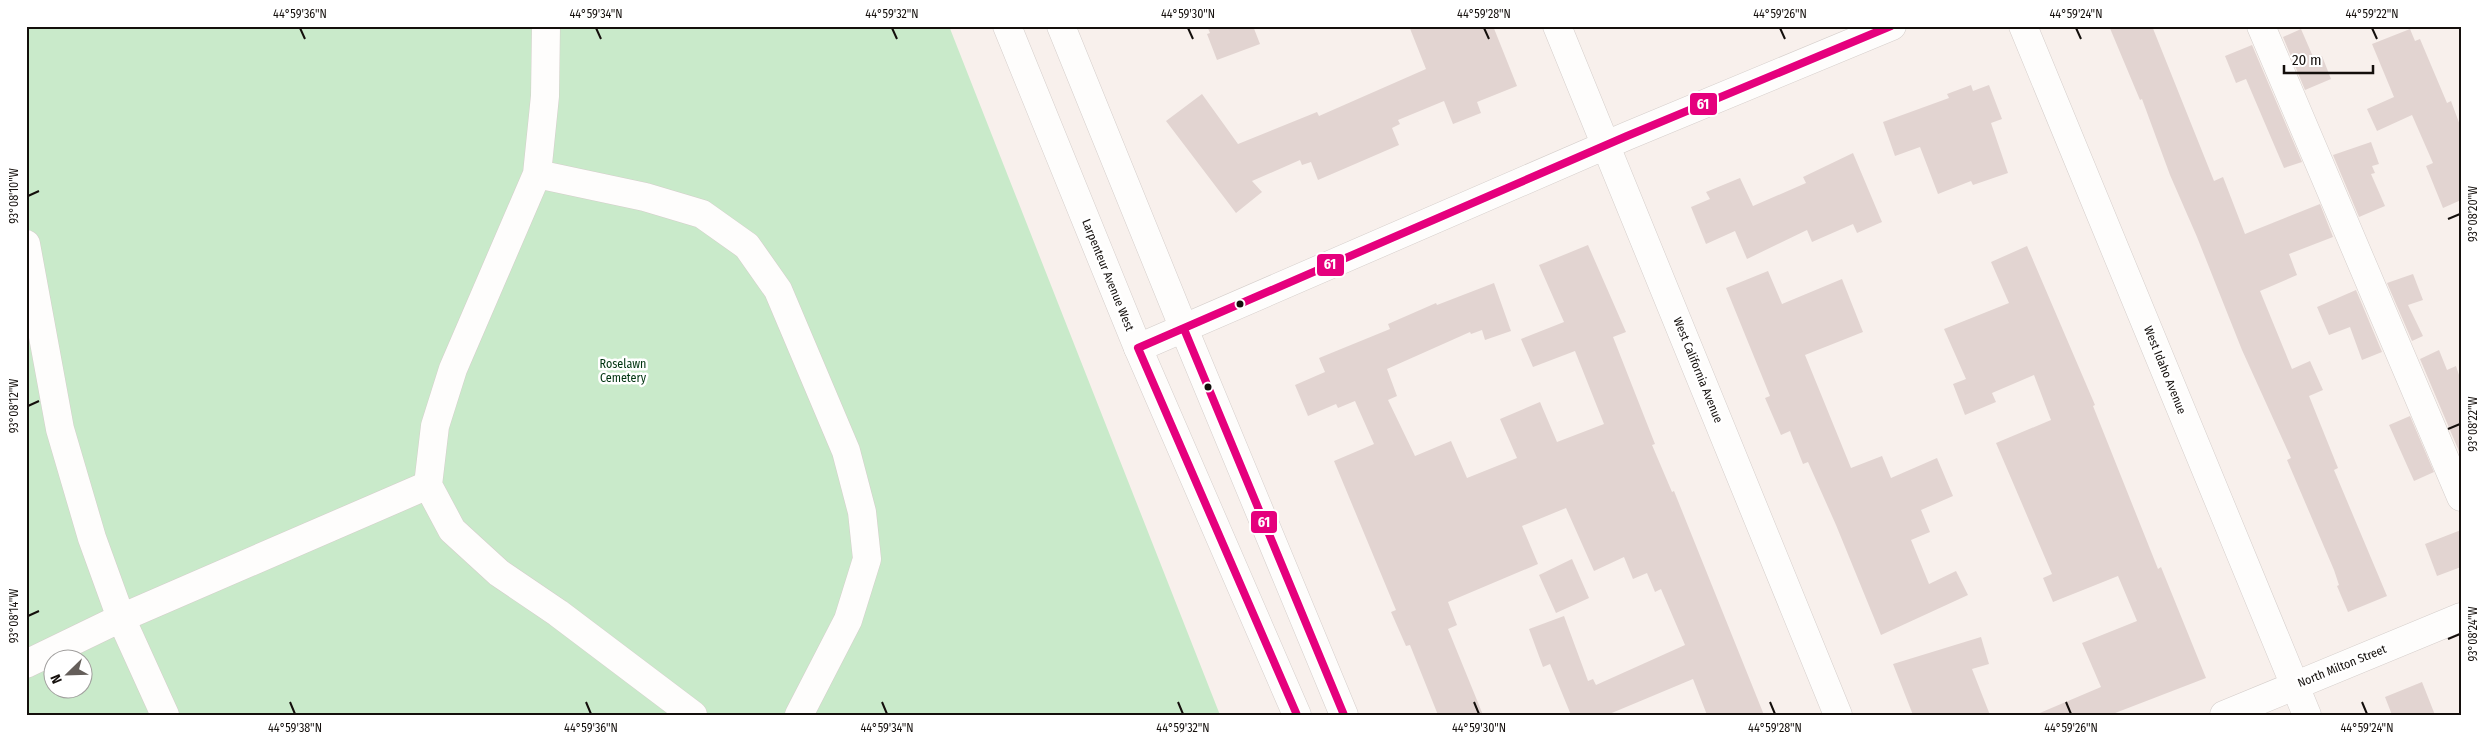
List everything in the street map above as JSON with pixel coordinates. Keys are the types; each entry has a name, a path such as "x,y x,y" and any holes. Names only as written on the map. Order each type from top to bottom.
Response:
{"street":[{"path":"546,26 545,96 537,174 453,369 435,426 428,485 452,530 499,573 558,613 693,715"},
{"name":"Larpenteur Avenue West","path":"1007,26 1138,348 1297,715"},
{"path":"1062,26 1184,329 1344,715"},
{"name":"West California Avenue","path":"1557,26 1838,715"},
{"path":"1138,348 1606,146 1892,26"},
{"name":"West Idaho Avenue","path":"2023,26 2307,715"},
{"path":"2261,26 2461,497"},
{"path":"537,174 645,197 702,214 747,246 778,290 846,451 862,512 867,559 848,620 799,715"},
{"path":"26,244 60,429 92,538 121,618 165,715"},
{"path":"26,664 121,618 428,485"},
{"name":"North Milton Street","path":"2224,715 2461,617"}],"green space":[{"name":"Roselawn Cemetery","path":"26,26 949,26 1220,715 26,715"}],"building":[{"path":"1207,26 1253,26 1260,44 1217,60 1207,34 1210,33"},
{"path":"1409,26 1493,26 1517,86 1477,102 1481,113 1453,124 1444,101 1398,120 1400,124 1392,128 1399,145 1318,180 1311,162 1302,165 1300,160 1252,181 1262,192 1236,213 1166,121 1202,94 1238,144 1317,112 1319,116 1426,69"},
{"path":"2109,26 2152,26 2214,181 2223,177 2245,234 2320,204 2333,237 2289,254 2297,275 2260,291 2292,369 2310,361 2323,390 2309,396 2338,468 2334,470 2387,596 2348,612 2337,586 2339,585 2334,570 2287,460 2291,458 2242,350 2170,175 2142,99 2140,100"},
{"path":"2301,29 2314,59 2322,56 2331,79 2305,90 2283,37"},
{"path":"2410,29 2415,41 2420,39 2447,103 2451,101 2461,128 2461,200 2443,208 2426,166 2433,163 2412,115 2377,131 2367,109 2394,97 2372,44"},
{"path":"2252,45 2302,162 2284,168 2246,79 2236,83 2225,56"},
{"path":"1971,85 1973,91 1989,85 2002,119 1991,123 2008,173 1973,185 1971,181 1938,194 1920,147 1895,156 1883,122 1949,98 1947,94"},
{"path":"2371,142 2379,164 2372,166 2375,173 2371,174 2385,206 2359,217 2333,155"},
{"path":"1853,153 1882,222 1857,233 1853,224 1812,242 1807,230 1747,259 1735,231 1706,244 1691,207 1710,199 1706,192 1740,178 1753,206 1806,183 1803,177"},
{"path":"1588,245 1626,332 1613,337 1655,444 1652,445 1672,492 1674,491 1764,715 1707,715 1693,679 1607,715 1571,715 1550,664 1543,667 1529,629 1564,616 1588,681 1593,679 1596,685 1685,645 1661,589 1655,592 1647,573 1633,579 1624,557 1594,571 1566,508 1522,526 1538,564 1448,602 1457,625 1448,629 1483,715 1438,715 1410,645 1406,646 1391,612 1396,610 1334,461 1374,444 1355,401 1338,408 1336,404 1308,416 1295,385 1325,372 1319,358 1390,329 1388,324 1436,303 1437,305 1494,283 1511,331 1485,340 1482,330 1471,334 1470,332 1387,369 1397,396 1388,400 1415,456 1451,441 1467,478 1517,458 1500,419 1540,402 1557,442 1604,424 1575,351 1533,367 1521,339 1564,322 1539,265"},
{"path":"2027,246 2095,405 2093,406 2158,569 2161,567 2206,678 2110,715 2035,715 2101,687 2082,643 2137,621 2118,576 2053,602 2043,578 2052,574 1996,443 2051,420 2034,375 1992,393 1996,402 1965,415 1953,384 1966,379 1944,329 2009,303 1991,262"},
{"path":"1768,271 1782,304 1842,279 1863,332 1805,355 1851,468 1882,456 1891,478 1937,458 1953,496 1921,510 1930,532 1911,540 1929,584 1956,571 1968,595 1881,635 1808,462 1803,464 1790,431 1781,435 1765,398 1770,396 1726,288"},
{"path":"2413,274 2423,300 2408,305 2423,336 2412,341 2387,283"},
{"path":"2356,290 2382,352 2362,360 2350,327 2329,335 2317,307"},
{"path":"2439,350 2447,370 2456,366 2461,381 2461,456 2420,359"},
{"path":"2410,416 2434,472 2414,481 2389,425"},
{"path":"2461,530 2461,567 2437,576 2425,544"},
{"path":"1572,559 1589,598 1556,613 1539,575"},
{"path":"1981,637 1989,664 1972,669 1990,715 1913,715 1893,664"},
{"path":"2422,682 2435,715 2392,715 2385,697"}],"transit line":[{"name":"61","path":"1297,715 1138,348 1627,136 1891,26"},
{"name":"61","path":"1184,329 1344,715"}]}
